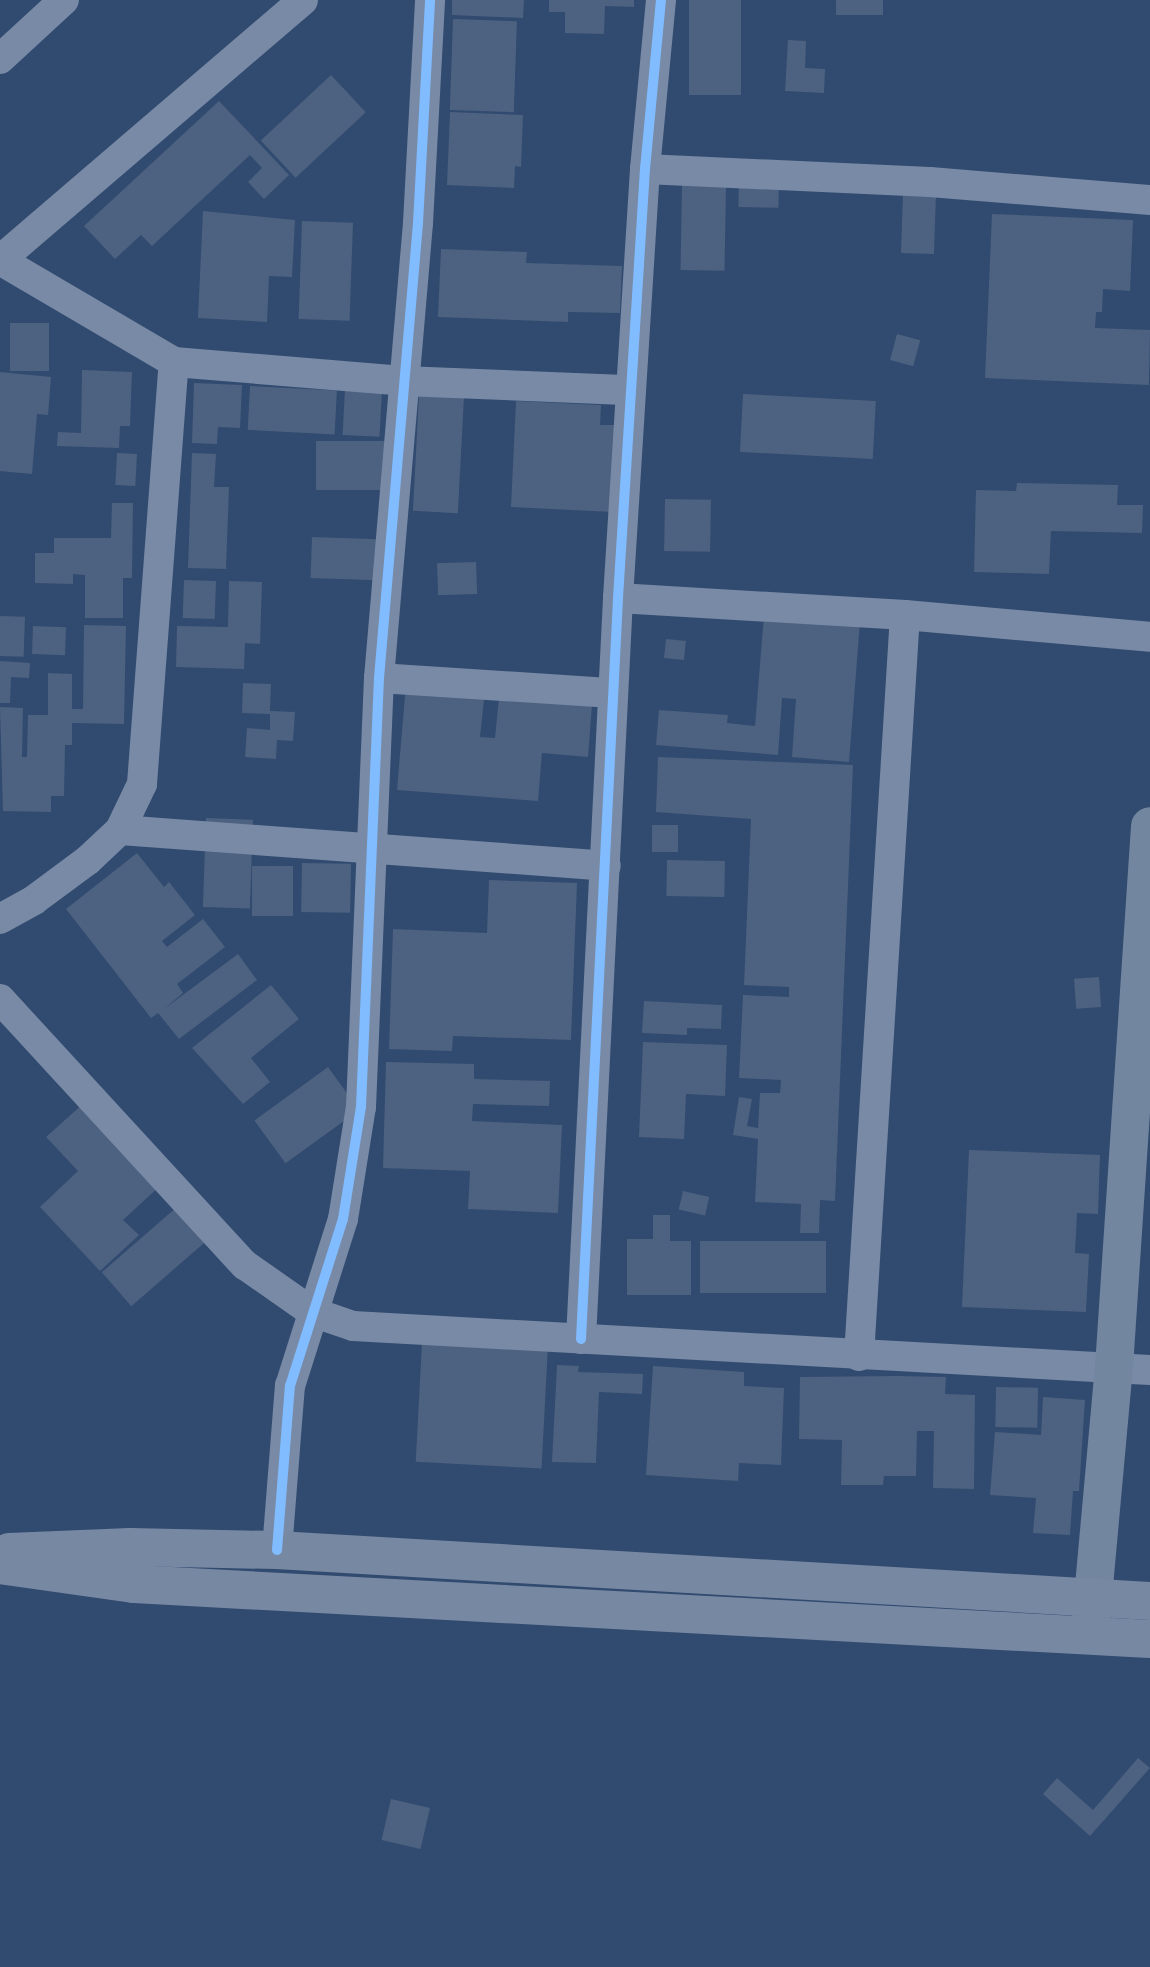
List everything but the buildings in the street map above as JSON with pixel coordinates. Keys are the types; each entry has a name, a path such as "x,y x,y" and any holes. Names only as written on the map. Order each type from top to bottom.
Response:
{"main road":[{"path":"0,1553 130,1547 277,1550 1150,1601"},
{"path":"0,1564 134,1584 1150,1639"}],"street":[{"path":"0,58 64,0"},
{"path":"303,0 0,260 174,362 403,381 631,390"},
{"path":"277,1550 289,1398 354,1170 361,1107 379,678 418,223 430,0"},
{"path":"581,1339 618,598 645,169 661,0"},
{"path":"645,169 930,182 1150,200"},
{"path":"0,919 34,900 120,830 142,784 174,362"},
{"path":"618,598 905,615 1150,637"},
{"path":"859,1356 905,615"},
{"path":"379,678 613,693"},
{"path":"1089,1636 1132,1368 1150,826"},
{"path":"120,830 606,866"},
{"path":"0,999 245,1265 312,1312 353,1326 859,1356 1132,1368"}],"cycle path":[{"path":"277,1550 290,1386 343,1219 361,1107 379,678 418,223 430,0"},
{"path":"581,1339 618,598 645,169 661,0"}]}
